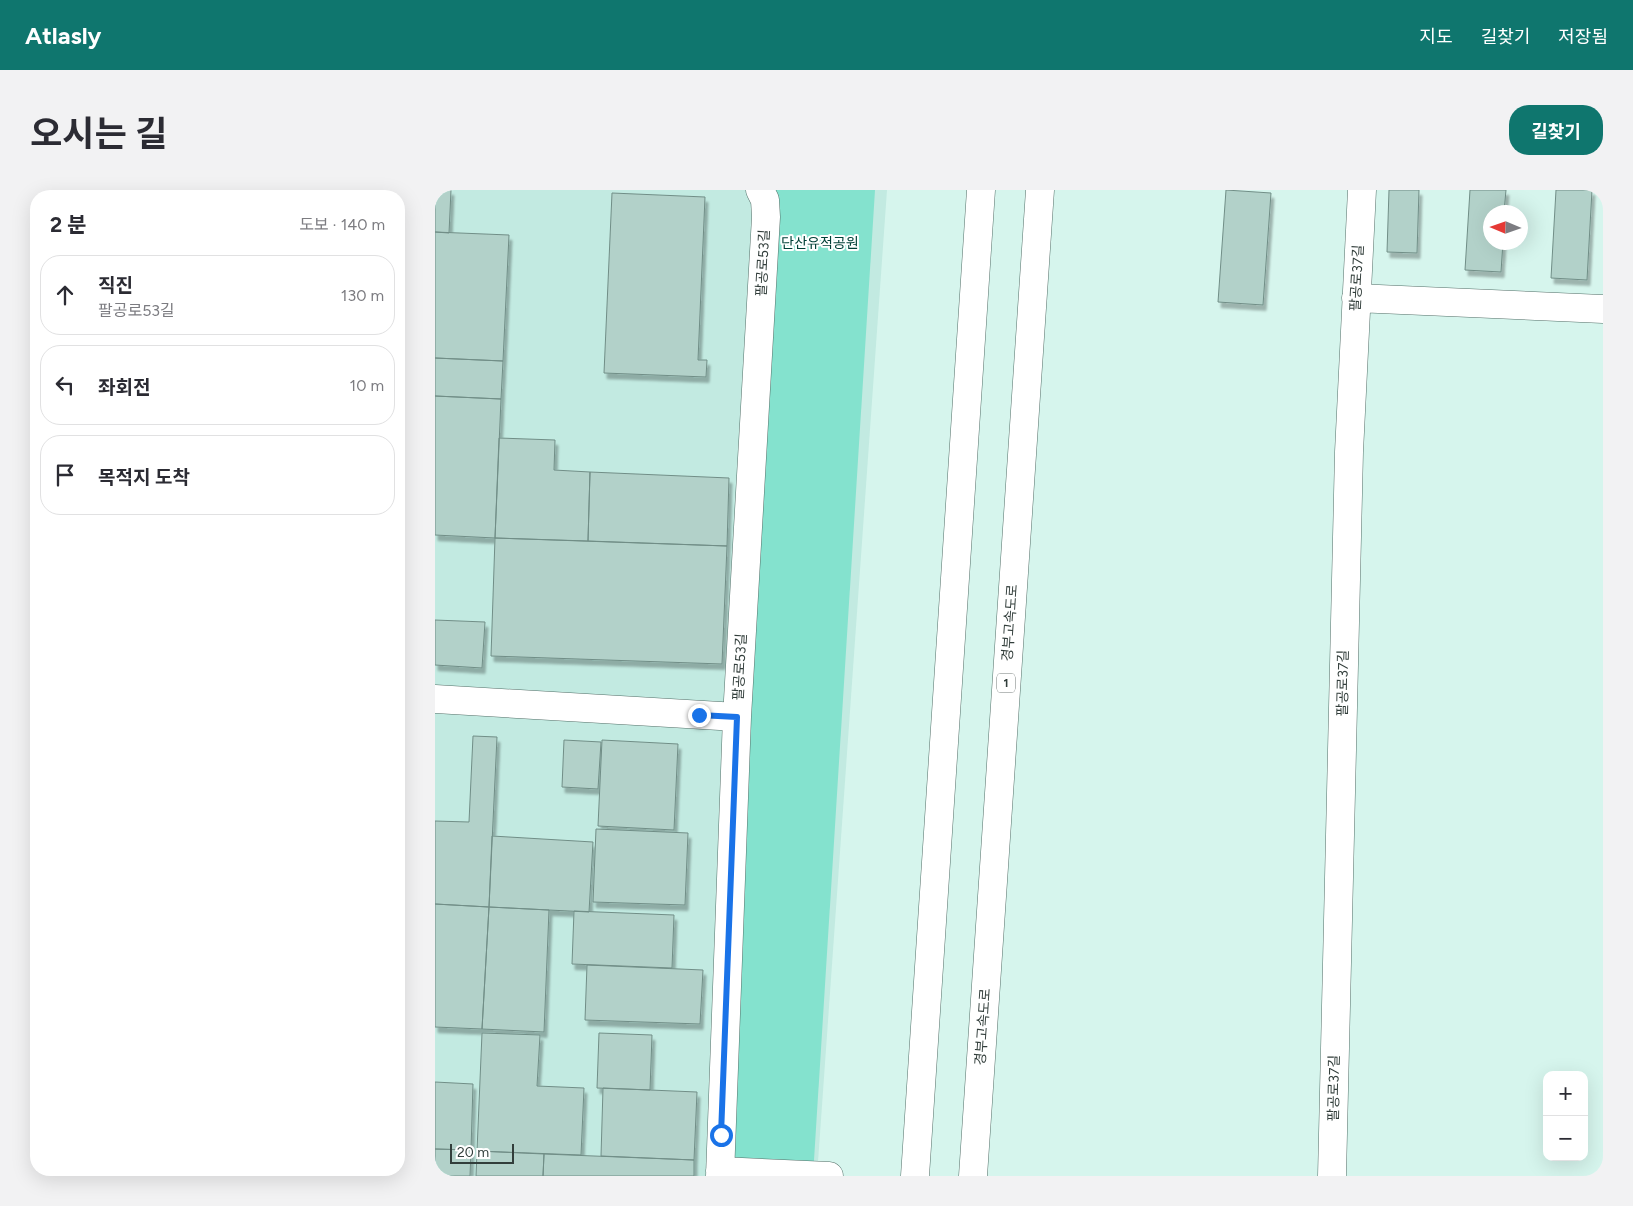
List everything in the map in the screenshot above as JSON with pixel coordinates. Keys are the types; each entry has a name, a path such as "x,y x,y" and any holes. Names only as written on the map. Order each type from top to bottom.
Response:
{"main road":[{"name":"팔공로53길","path":"720,1174 737,717 766,217 765,200 760,190"},
{"path":"915,1176 981,190"},
{"name":"경부고속도로","path":"973,1176 1040,190"},
{"name":"팔공로37길","path":"1332,1176 1349,452 1362,190"},
{"path":"1356,298 1603,309"},
{"path":"435,699 737,717"},
{"path":"720,1174 816,1176"}],"shaded area":[{"path":"435,190 887,190 817,1176 435,1176"}],"green space":[{"name":"단산유적공원","path":"771,190 875,190 813,1176 729,1176"}],"building":[{"path":"435,190 451,190 449,233 435,232"},
{"path":"1226,190 1271,193 1263,305 1218,302"},
{"path":"1389,190 1419,190 1417,253 1387,252"},
{"path":"1470,190 1506,190 1505,205 1483,205 1483,250 1502,250 1501,272 1465,270"},
{"path":"1556,190 1592,190 1587,280 1551,278"},
{"path":"612,193 705,197 698,360 707,360 706,377 604,373"},
{"path":"435,232 509,235 503,361 435,358"},
{"path":"435,358 503,361 501,399 435,396"},
{"path":"435,396 501,399 495,538 435,535"},
{"path":"499,438 555,440 554,470 590,472 588,541 495,538"},
{"path":"590,472 729,478 727,546 588,541"},
{"path":"495,538 727,546 722,664 491,656"},
{"path":"435,620 485,622 482,668 435,665"},
{"path":"473,736 497,737 489,907 435,904 435,821 469,822"},
{"path":"564,740 601,742 598,789 562,787"},
{"path":"602,740 678,744 674,830 598,826"},
{"path":"596,829 688,833 685,905 593,902"},
{"path":"492,836 593,842 589,912 489,907"},
{"path":"435,904 489,907 482,1029 435,1027"},
{"path":"489,907 549,910 544,1032 482,1029"},
{"path":"574,911 674,915 672,968 572,964"},
{"path":"587,965 703,970 700,1024 585,1020"},
{"path":"482,1033 540,1035 537,1086 584,1088 581,1155 477,1151"},
{"path":"599,1033 652,1035 650,1090 597,1088"},
{"path":"435,1082 473,1084 471,1150 435,1149"},
{"path":"603,1088 697,1092 694,1160 601,1156"},
{"path":"435,1149 471,1150 470,1176 435,1176"},
{"path":"477,1151 544,1154 543,1176 476,1176"},
{"path":"544,1154 694,1160 694,1176 543,1176"}],"route":[{"path":"699,715 737,717 721,1135"}]}
